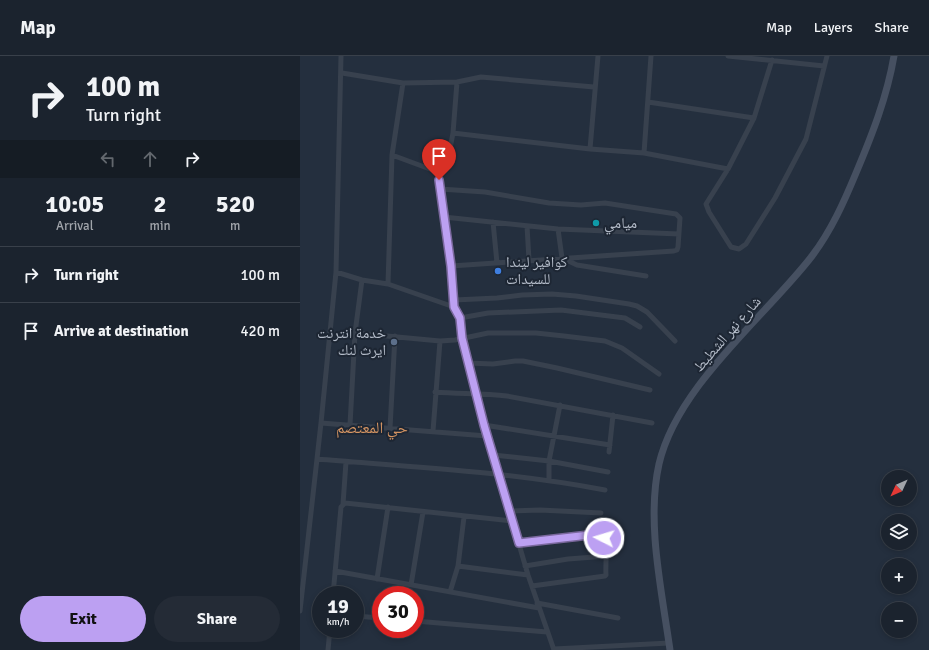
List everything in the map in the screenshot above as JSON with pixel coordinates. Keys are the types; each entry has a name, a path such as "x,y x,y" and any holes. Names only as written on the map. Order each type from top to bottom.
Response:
{"main road":[{"name":"شارع نهر الشطيط","path":"670,646 658,566 655,533 656,481 665,445 679,416 706,378 808,261 828,232 847,195 875,126 886,94 894,56"}],"street":[{"path":"300,611 336,272 342,73 341,56"},
{"path":"590,149 594,87 598,56"},
{"path":"644,153 651,56"},
{"path":"728,56 824,66"},
{"path":"772,60 754,118 728,169 706,204 709,212 731,247 739,249 746,244 775,198 806,139 826,56"},
{"path":"342,73 403,83 457,82 481,77 594,87"},
{"path":"438,172 448,164 453,133 457,82"},
{"path":"388,284 392,155 403,83"},
{"path":"648,102 754,118"},
{"path":"453,133 590,149 644,153 728,169"},
{"path":"392,155 438,172"},
{"path":"438,172 451,266 454,307 460,318 462,338 487,436 525,566 554,650 670,646"},
{"path":"440,189 484,192 549,204 581,205 605,203 676,214 680,218 678,247 674,252 451,266"},
{"path":"444,217 558,229 679,234"},
{"path":"493,222 497,263"},
{"path":"527,226 529,260"},
{"path":"558,229 562,258"},
{"path":"562,258 577,265 646,276"},
{"path":"336,272 362,280 388,284 454,307"},
{"path":"350,424 355,333 362,280"},
{"path":"454,300 552,294 629,304 637,306 647,312 675,341"},
{"path":"460,318 488,313 561,310 625,318 640,327"},
{"path":"355,333 440,341 488,333 536,333 605,341 622,348 659,374"},
{"path":"390,428 395,336"},
{"path":"433,431 440,341"},
{"path":"468,363 493,364 510,361 523,361 650,390"},
{"path":"435,392 464,394 476,393 507,396 652,423"},
{"path":"549,480 549,461 560,405"},
{"path":"609,452 613,415"},
{"path":"321,423 350,424 487,436"},
{"path":"484,425 610,445"},
{"path":"493,455 549,461 608,472"},
{"path":"317,459 499,474 549,480 605,490"},
{"path":"334,586 346,462"},
{"path":"343,504 348,503 388,507 513,522"},
{"path":"377,579 388,507"},
{"path":"510,511 540,510 601,513"},
{"path":"411,585 423,512"},
{"path":"450,592 458,566 464,517"},
{"path":"519,543 601,534 604,538 607,556 605,576 532,586"},
{"path":"525,566 568,559 607,556"},
{"path":"458,566 528,575"},
{"path":"335,571 450,592 618,618"},
{"path":"424,622 547,632"},
{"path":"328,650 329,638"}],"place":[{"name":"ميامي","path":"596,223"},
{"name":"كوافير ليندا للسيدات","path":"498,271"},
{"name":"خدمة انترنت ايرث لنك","path":"394,342"}],"district":[{"name":"حي المعتصم","path":"372,427"}],"route":[{"path":"439,180 451,266 454,307 460,318 462,338 484,425 519,543 598,534 601,534 604,538"}]}
